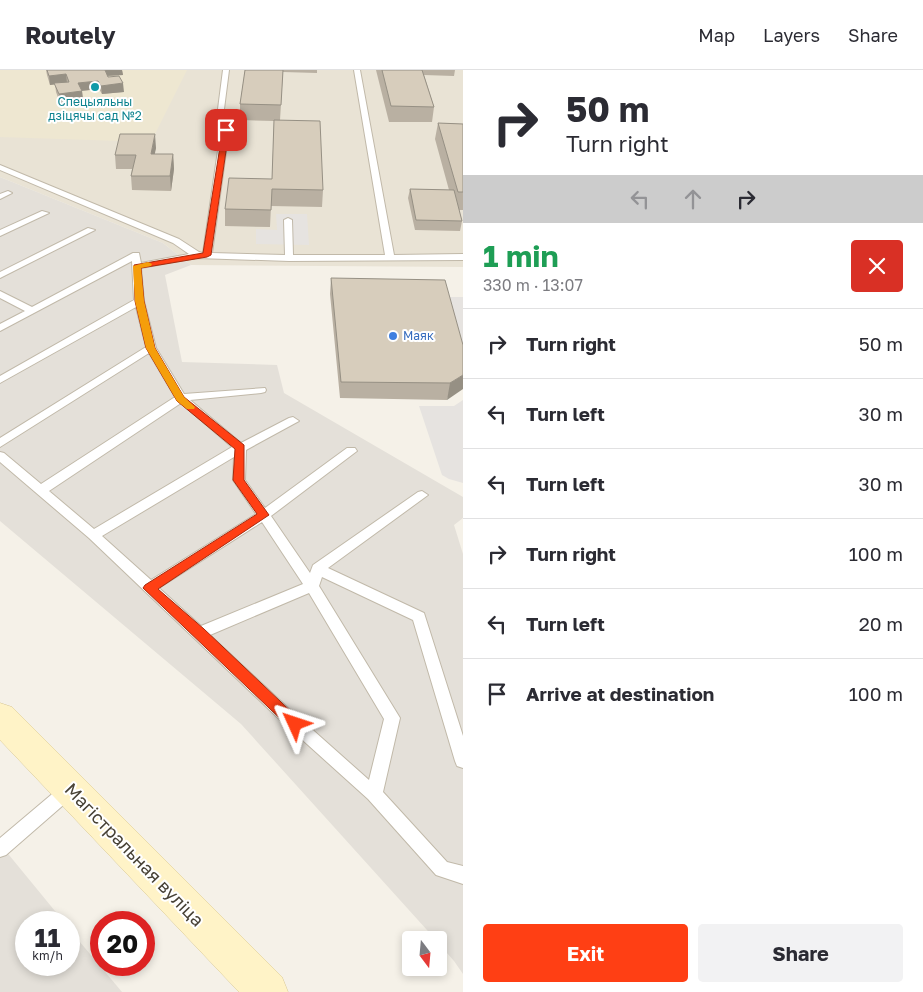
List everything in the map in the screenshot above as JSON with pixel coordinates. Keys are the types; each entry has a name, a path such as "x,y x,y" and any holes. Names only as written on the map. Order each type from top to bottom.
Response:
{"main road":[{"name":"Магістральная вуліца","path":"0,717 267,992"}],"lane":[{"path":"207,255 226,130 221,109 226,70"},
{"path":"357,70 390,257"},
{"path":"0,167 176,241 197,255"},
{"path":"0,233 45,213"},
{"path":"288,220 289,258"},
{"path":"0,274 91,230"},
{"path":"0,328 136,255 139,301 151,348 181,398 240,448"},
{"path":"137,266 197,255 289,258 463,257"},
{"path":"0,294 31,310"},
{"path":"0,380 139,301"},
{"path":"0,444 151,348"},
{"path":"41,490 181,398 261,390"},
{"path":"93,535 240,448 293,421"},
{"path":"240,448 239,480 312,586 392,718 374,794"},
{"path":"149,588 264,515 351,451"},
{"path":"0,456 93,535 199,632 282,712 374,794 442,869 463,875"},
{"path":"199,632 312,586 318,569 422,496"},
{"path":"318,569 419,617 463,761"},
{"path":"0,849 70,790"}],"shaded area":[{"path":"0,70 463,70 463,267 191,265 163,243 0,177"},
{"path":"0,70 187,70 151,142 0,137"},
{"path":"0,177 163,243 191,265 165,275 182,362 277,365 284,393 463,497 463,518 454,525 463,554 463,974 448,954 448,931 428,931 241,724 0,521"},
{"path":"276,214 307,214 309,245 256,244 256,229 277,230"},
{"path":"448,297 463,297 463,354"},
{"path":"463,400 463,483 442,475 419,406 454,406"},
{"path":"0,844 55,911 15,911 15,976 80,976 80,942 90,954 90,976 109,976 122,992 0,992"}],"building":[{"path":"47,70 105,70 108,77 119,76 123,83 101,86 98,81 78,83 82,91 59,94 54,83 69,82 66,74 49,76"},
{"path":"245,70 283,70 281,105 240,104"},
{"path":"382,70 422,70 434,107 391,106"},
{"path":"274,120 320,121 323,190 272,189 271,210 225,209 229,178 272,179"},
{"path":"438,123 463,124 463,192 458,192"},
{"path":"120,134 155,134 151,154 173,154 170,176 131,176 136,155 115,155"},
{"path":"410,189 454,190 462,221 416,220"},
{"name":"Маяк","path":"331,278 445,280 463,345 463,375 450,383 341,382"}],"slow traffic":[{"path":"148,264 137,266 139,301 151,348 181,398 190,407"}],"place":[{"name":"Спецыяльны дзіцячы сад №2","path":"95,87"},
{"name":"Маяк","path":"393,336"}],"route":[{"path":"226,130 207,255 197,255 137,266 139,301 151,348 181,398 240,448 239,480 264,515 149,588 199,632 295,724"}]}
